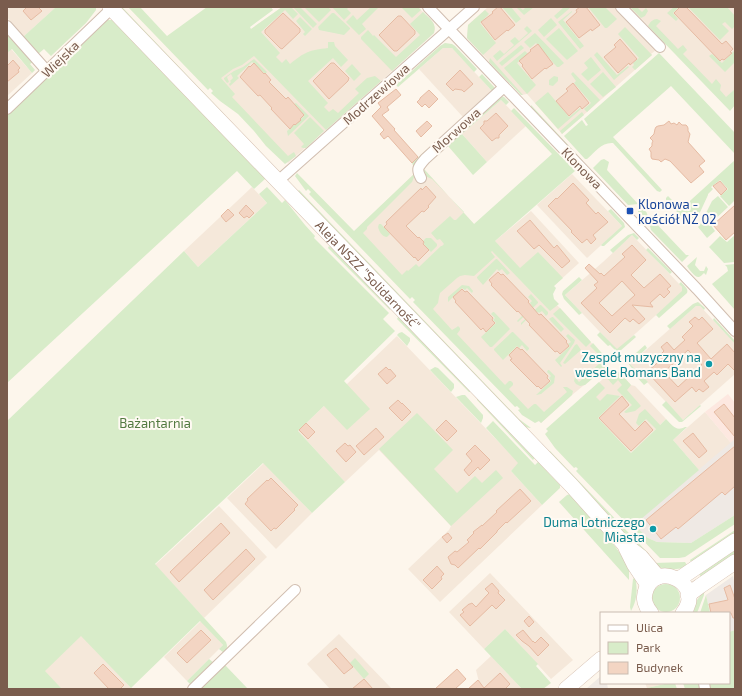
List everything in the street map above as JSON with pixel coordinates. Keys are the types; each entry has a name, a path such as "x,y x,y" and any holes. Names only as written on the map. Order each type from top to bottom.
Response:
{"street":[{"name":"Klonowa","path":"428,7 697,289 735,331"},
{"name":"Modrzewiowa","path":"278,181 474,7"},
{"path":"621,7 660,47"},
{"name":"Wiejska","path":"7,109 110,8"},
{"name":"Aleja NSZZ \"Solidarność\"","path":"110,8 572,486 624,544 634,564 653,581"},
{"path":"7,26 47,71"},
{"name":"Morwowa","path":"421,178 418,170 419,166 425,159 504,87"},
{"path":"679,579 735,541"},
{"path":"688,595 735,562"},
{"path":"645,610 645,591 653,581 665,576 672,576 679,579 687,589 688,602 683,612"},
{"path":"193,689 295,590"},
{"path":"566,689 600,660"}],"shaded area":[{"path":"10,7 56,7 23,37 7,17 7,10"},
{"path":"282,7 418,7 433,22 435,28 434,33 288,163 211,82 251,29"},
{"path":"488,7 615,7 656,50 562,134 527,94 521,95 467,38 468,25"},
{"path":"630,7 735,7 735,89 722,101"},
{"path":"443,48 452,48 492,91 463,117 419,69"},
{"path":"11,49 32,73 7,96 7,53"},
{"path":"501,100 526,126 487,162 462,134"},
{"path":"423,168 474,224 406,286 354,232 413,175 415,170"},
{"path":"572,174 622,226 587,258 537,205"},
{"path":"252,187 267,203 198,267 184,251"},
{"path":"531,211 579,263 545,294 560,308 607,360 605,364 606,367 541,423 425,305 495,241"},
{"path":"632,235 682,287 683,291 617,350 565,295"},
{"path":"696,306 700,306 735,344 735,374 683,420 630,364"},
{"path":"397,336 519,463 511,471 542,505 440,602 408,569 449,530 451,526 379,450 345,482 298,431"},
{"path":"616,371 620,373 631,385 635,386 666,419 631,453 580,399 611,372 612,374"},
{"path":"728,394 735,403 735,439 731,443 705,412"},
{"path":"705,412 731,443 699,470 673,440"},
{"path":"735,439 735,515 691,543 657,542 648,538 633,525"},
{"path":"264,463 312,513 276,549 227,498"},
{"path":"219,506 267,557 204,618 155,565"},
{"path":"490,573 573,660 551,679 505,629 484,649 449,612"},
{"path":"733,576 735,586 735,630 730,632 730,612 710,612 706,595"},
{"path":"201,621 223,645 187,681 164,657"},
{"path":"339,634 392,689 330,689 307,664"},
{"path":"81,635 131,688 130,689 62,689 44,671"},
{"path":"491,656 522,689 485,689 479,682 476,670"},
{"path":"600,677 600,684 607,684 608,689 586,689"},
{"path":"645,684 665,684 647,688"}],"green space":[{"path":"56,7 96,7 96,10 86,23 51,56 44,49 38,54 23,37"},
{"path":"118,7 122,7 225,115 224,116"},
{"path":"128,7 140,7 167,36 207,7 271,7 273,10 250,27 251,29 282,7 291,7 298,14 293,19 285,10 261,32 280,53 276,57 282,63 286,59 290,64 304,54 328,48 328,42 334,42 335,46 348,60 341,67 333,58 308,81 328,103 324,107 329,112 333,109 338,113 359,93 355,89 367,78 375,76 381,81 326,130 254,56 221,78 235,94 232,97 288,156 294,152 296,156 285,164 266,146 238,114 211,93 213,91 210,88 208,90"},
{"path":"293,7 300,7 317,24 313,28"},
{"path":"304,7 328,7 331,10 319,22"},
{"path":"332,7 349,7 347,9 351,13 344,20"},
{"path":"371,7 379,7 362,24 366,29 359,35 346,22 353,15 357,20"},
{"path":"418,7 421,10 412,18 402,8"},
{"path":"502,7 511,7 521,19 516,23"},
{"path":"516,7 523,10 526,7 534,7 524,15"},
{"path":"564,7 570,8 557,19 554,16"},
{"path":"588,7 605,7 617,19 605,28"},
{"path":"630,7 637,7 642,12 646,8 648,11 645,16 641,18"},
{"path":"674,7 679,7 673,13 678,19 676,21 667,13"},
{"path":"688,7 727,7 735,16 735,26 732,29 725,22 722,24 729,31 720,40"},
{"path":"485,10 489,14 480,23 496,43 483,55 467,38 468,25"},
{"path":"572,11 563,20 584,46 580,49 558,22"},
{"path":"423,12 434,24 434,33 392,71 361,39 361,37 368,30 396,57 420,35 410,24"},
{"path":"332,13 334,13 350,28 344,35 319,30 318,27"},
{"path":"300,17 312,29 305,36 303,34 305,32 296,21"},
{"path":"551,18 557,25 544,37 538,30"},
{"path":"657,19 661,21 656,26 678,49 683,45 687,50 683,54 712,84 716,79 721,85 720,90 726,97 735,89 735,105 730,111 648,26 652,21"},
{"path":"113,20 265,175 265,179 254,189 237,171 7,383 7,114 105,21"},
{"path":"527,26 532,31 497,61 493,56 500,50 504,54 514,45 510,41 515,37 519,41 528,33 524,29"},
{"path":"625,27 652,55 635,70 632,67 634,65 633,63 639,58 618,34"},
{"path":"559,28 578,51 567,60 546,39"},
{"path":"7,32 33,62 30,64 35,70 32,73 12,49 7,53"},
{"path":"535,33 564,63 557,67 536,43 530,48 524,42"},
{"path":"445,43 455,46 477,69 474,72 452,48 443,48 398,87 396,85 440,46"},
{"path":"521,45 524,48 502,66 499,63"},
{"path":"735,50 735,62 725,72 709,56 712,54 722,63"},
{"path":"525,51 528,54 517,63 536,85 527,94 504,68"},
{"path":"597,52 617,75 628,66 629,67 614,80 594,55"},
{"path":"659,53 735,133 735,154 671,86 613,137 662,190 660,192 657,191 613,143 605,144 585,159 564,136 582,120 586,126 588,125 584,119"},
{"path":"591,57 601,70 588,81 581,74 588,68 584,63"},
{"path":"490,58 523,95 521,95 489,62"},
{"path":"254,59 267,72 265,74 252,62 237,76 239,78 230,86 230,81 233,78 231,74 227,77 229,82 227,83 224,78"},
{"path":"352,64 361,74 354,81 345,71"},
{"path":"573,72 600,100 587,112 584,109 591,103 574,83 576,81 571,74"},
{"path":"603,72 616,87 603,97 590,84"},
{"path":"482,74 495,88 495,90 415,170 412,163 492,91 479,77"},
{"path":"554,76 558,77 558,81 553,86 549,85 549,80"},
{"path":"548,92 569,117 580,108 581,109 558,129 535,103"},
{"path":"501,96 504,97 509,102 506,105 501,100 462,134 487,162 473,175 448,146 423,168 449,196 432,179 425,176 422,168"},
{"path":"296,103 309,116 288,136 287,131 304,116 294,104"},
{"path":"531,105 583,161 531,109"},
{"path":"514,108 575,171 495,241 520,268 538,252 563,278 554,286 556,288 553,294 554,299 559,304 550,311 492,251 491,252 495,257 474,276 460,276 440,293 438,303 433,309 452,330 458,326 460,328 457,334 505,385 509,381 513,383 509,389 528,409 536,404 544,412 567,392 563,387 567,387 573,391 572,395 541,423 539,421 535,423 522,415 518,410 520,409 517,406 515,407 413,302 415,300 412,297 410,299 309,194 311,192 308,189 306,191 295,176 297,173 354,231 413,175 415,170 412,182 367,227 363,233 402,275 416,264 419,267 444,244 440,239 437,240 431,233 450,216 456,220 464,212 474,224 552,154 511,111"},
{"path":"582,112 584,115 562,134 560,131"},
{"path":"310,117 324,131 306,148 303,148 301,147 304,144 294,133"},
{"path":"604,159 609,162 607,170 638,204 628,205 593,168"},
{"path":"735,160 735,200 729,206 720,196 728,189 720,180 711,187 713,189 708,194 696,221 690,226 666,200 666,198 668,196 681,209"},
{"name":"Bażantarnia","path":"267,187 282,203 285,200 315,236 314,238 389,313 383,319 395,331 344,381 370,409 347,430 324,406 298,431 345,482 312,513 263,463 155,564 226,642 227,648 224,653 219,649 223,645 200,621 131,688 81,636 45,671 62,689 7,689 7,421 184,251 198,267 267,203 259,194"},
{"path":"299,190 519,419 531,428 524,427 296,193"},
{"path":"718,196 728,207 710,224 715,231 707,238 698,227 712,201"},
{"path":"611,209 624,223 625,227 604,246 602,246 601,245 622,226 608,211"},
{"path":"640,209 646,212 648,217 647,219 642,219 638,215 638,211"},
{"path":"652,219 686,255 689,255 682,262 651,230 650,226"},
{"path":"379,224 381,224 390,234 387,237 382,235 380,232 378,227"},
{"path":"634,233 639,238 637,240 632,235 613,253 610,250 628,235"},
{"path":"735,235 735,262 724,263 709,247 720,236 727,242"},
{"path":"426,238 431,238 437,244 431,252 422,242"},
{"path":"329,246 391,307 390,310 328,248"},
{"path":"648,248 672,272 670,274 646,250"},
{"path":"697,257 695,265 700,271 704,271 706,266 708,269 706,275 704,273 700,277 697,277 692,273 687,266"},
{"path":"496,259 510,273 507,275 502,269 499,271 497,269 483,285 477,277"},
{"path":"735,264 735,310 712,284 728,271 725,265"},
{"path":"579,277 582,280 565,295 582,313 579,315 564,299 562,294 563,291"},
{"path":"681,282 687,289 687,293 659,318 656,315 682,291 682,287 679,284"},
{"path":"462,285 469,286 473,291 472,293 467,288 465,290 462,288 448,302 448,297"},
{"path":"531,294 538,303 518,322 517,321 532,306 530,303 532,301 528,297"},
{"path":"698,302 705,308 704,310 700,306 696,306 670,329 667,326 693,304"},
{"path":"540,305 548,312 548,314 546,316 542,311 539,313 534,312 521,325 521,323"},
{"path":"560,308 591,342 586,347 553,314"},
{"path":"493,312 510,329 492,347 490,347 481,337 496,323 493,320 495,318 491,314"},
{"path":"398,317 471,391 470,392 397,319"},
{"path":"552,317 564,329 561,332 549,319"},
{"path":"714,318 735,341 735,344 713,320"},
{"path":"402,332 410,338 407,346 397,335"},
{"path":"512,332 529,349 527,351 522,345 519,348 517,346 503,360 494,349"},
{"path":"600,332 617,349 634,335 636,337 617,352 610,345 608,346 597,335"},
{"path":"568,334 575,340 560,363 562,366 561,367 555,360 570,346 568,344 571,342 566,336"},
{"path":"593,343 607,359 605,364 601,362 598,357 599,355 590,346"},
{"path":"577,344 581,350 565,364 563,363 575,345"},
{"path":"645,345 647,348 630,364 648,382 644,385 634,374 635,372 627,362"},
{"path":"600,363 606,367 585,385 580,386 576,384 574,381 575,377 579,382"},
{"path":"435,367 438,368 454,384 454,388 451,392 430,370"},
{"path":"548,370 555,376 554,383 541,394 536,395 551,381 549,378 551,376 547,372"},
{"path":"616,371 620,373 631,385 627,390 641,406 635,411 624,412 632,405 617,390 622,385 618,380 613,385 607,378"},
{"path":"599,382 605,388 596,397 600,401 607,394 620,396 598,418 631,453 656,429 646,419 639,426 636,423 639,414 645,409 660,425 666,419 679,429 687,427 673,440 699,470 634,525 648,538 657,542 691,543 735,515 735,524 685,557 660,558 576,471 578,469 576,467 574,468 555,448 545,434 548,431 546,429"},
{"path":"465,395 483,415 481,423 456,397"},
{"path":"477,398 536,456 533,460 477,400"},
{"path":"666,401 683,420 700,405 701,406 682,422 679,422 662,405"},
{"path":"417,413 453,450 434,469 457,493 475,476 482,483 496,470 503,478 451,526 379,449"},
{"path":"493,421 535,465 538,462 560,485 560,488 542,505 511,471 518,463 486,428"},
{"path":"550,451 649,554 649,556 646,558 548,453"},
{"path":"570,494 589,511 617,549 631,570 629,571 629,580 559,502"},
{"path":"735,530 735,535 692,564 690,560"},
{"path":"735,547 735,556 702,579 698,572"},
{"path":"685,562 688,567 676,569 667,569 655,566 654,563"},
{"path":"635,577 636,595 635,603 631,611 630,607 633,579"},
{"path":"666,584 676,588 680,598 676,608 666,612 656,608 652,598 656,588"},
{"path":"704,591 704,595 697,612 693,612 697,600"},
{"path":"706,595 710,612 700,612"},
{"path":"505,629 538,664 536,666 551,683 543,689 522,689 484,649"},
{"path":"735,630 735,689 708,689 706,684 730,684 730,632"},
{"path":"355,658 369,674 364,679 350,663"},
{"path":"209,659 214,663 191,685 187,681"},
{"path":"225,665 248,689 201,689"},
{"path":"665,684 675,684 677,689 647,688"},
{"path":"683,684 700,684 702,689 685,689"}],"building":[{"path":"27,7 38,7 42,11 31,20 23,11"},
{"path":"498,7 500,7 515,25 495,40 481,22"},
{"path":"580,7 586,7 600,25 592,31 591,29 579,38 566,22 577,12 576,10"},
{"path":"680,7 686,7 722,44 726,41 733,49 730,52 732,53 724,60 722,59 720,61 674,13"},
{"path":"283,13 300,29 300,32 282,49 265,33 265,30"},
{"path":"398,16 401,16 415,31 415,34 397,51 394,51 379,35"},
{"path":"620,39 637,59 630,65 629,63 618,73 604,57 616,47 614,45"},
{"path":"538,44 553,64 546,69 545,68 532,79 519,61"},
{"path":"13,60 20,68 18,70 19,72 7,82 7,66"},
{"path":"254,63 271,80 269,82 286,99 288,97 304,115 300,119 301,120 295,125 294,124 290,129 260,95 258,96 240,77 249,66 250,67"},
{"path":"331,63 334,63 349,78 348,81 329,99 313,81"},
{"path":"460,70 473,84 464,92 462,90 455,89 453,91 446,84"},
{"path":"573,83 589,103 582,109 580,106 569,116 556,101 568,91 566,89"},
{"path":"396,89 401,95 387,107 389,110 382,115 418,157 412,163 388,136 384,139 380,134 384,130 372,116 381,107 378,103"},
{"path":"429,90 438,99 429,108 425,104 422,107 417,102"},
{"path":"496,113 508,126 499,135 499,138 492,141 480,128 484,124 484,121 487,121"},
{"path":"427,121 432,126 421,137 416,131"},
{"path":"669,121 671,124 674,123 677,125 679,122 682,125 687,126 690,134 688,142 705,161 699,166 704,172 691,183 670,161 665,159 661,162 659,160 652,159 651,157 651,152 649,149 652,146 653,141 650,138 654,134 656,127 664,125"},
{"path":"720,181 727,189 721,195 713,186"},
{"path":"573,183 589,200 586,203 596,214 598,212 608,222 593,235 596,239 591,244 587,239 582,243 548,206"},
{"path":"426,186 436,197 424,212 422,211 406,226 424,242 423,244 429,250 418,261 384,227 387,224 386,222 421,188 422,190"},
{"path":"246,205 254,213 249,218 247,216 244,218 239,213"},
{"path":"735,205 735,232 726,240 713,225"},
{"path":"228,209 234,215 226,222 221,216"},
{"path":"530,220 554,248 557,245 570,261 562,268 539,245 534,249 517,231"},
{"path":"632,245 646,260 631,275 644,288 660,274 671,286 667,289 670,292 664,298 660,294 650,303 653,307 632,305 645,319 639,324 633,319 630,322 625,318 610,333 581,303 597,288 594,285 598,282 585,268 589,264 604,276 625,257 622,254","holes":["622,281 635,295 612,316 599,303"]},
{"path":"498,272 501,275 503,274 529,301 528,302 539,315 541,314 567,341 566,342 569,346 560,354 557,351 555,352 529,325 530,324 518,311 517,312 491,285 492,284 489,280"},
{"path":"462,289 465,292 467,291 493,318 492,320 495,323 486,332 483,328 481,330 455,302 456,301 453,297"},
{"path":"695,317 699,320 702,317 713,329 697,343 711,359 727,344 735,353 735,371 728,364 717,375 714,372 704,381 709,387 703,392 699,389 696,392 692,387 675,402 647,372 664,357 661,354 664,351 661,347 667,342 674,350 685,340 682,337 693,326 689,322","holes":["688,350 702,365 678,387 664,372"]},
{"path":"517,347 521,350 522,349 548,376 547,378 550,381 541,389 538,386 537,387 510,360 512,359 509,355"},
{"path":"386,367 396,376 387,384 378,374"},
{"path":"622,396 629,405 619,414 635,431 645,421 653,430 631,451 599,418"},
{"path":"398,400 411,412 402,421 389,408"},
{"path":"724,404 735,418 735,437 714,412"},
{"path":"446,420 457,431 447,441 436,430"},
{"path":"306,423 315,432 308,439 299,430"},
{"path":"376,428 384,437 364,455 356,446"},
{"path":"693,433 707,451 699,458 683,441"},
{"path":"345,443 348,446 350,445 356,452 346,462 336,451"},
{"path":"475,445 490,460 480,470 478,467 469,476 464,470 472,461 466,454"},
{"path":"735,446 735,486 725,495 722,492 678,529 676,527 661,539 646,520"},
{"path":"271,478 298,505 276,529 274,528 271,531 245,504 248,500 247,499"},
{"path":"520,489 531,501 507,523 506,522 480,549 479,548 458,568 451,564 448,557 469,542 467,540 474,533 473,532 482,526"},
{"path":"221,523 230,533 179,582 170,572"},
{"path":"448,533 452,538 447,543 442,537"},
{"path":"246,549 255,559 213,600 204,590"},
{"path":"437,566 444,574 441,577 442,579 432,589 423,580"},
{"path":"492,583 499,591 498,593 505,600 496,609 492,605 470,626 460,615 464,612 462,610 472,603 476,607 489,593 485,589"},
{"path":"730,585 735,599 735,618 733,618 730,612 711,612 709,604 728,600 724,588"},
{"path":"529,616 534,622 529,627 524,621"},
{"path":"201,630 211,640 187,663 177,653"},
{"path":"523,630 533,642 535,643 541,637 549,645 538,656 516,635"},
{"path":"336,648 353,667 344,674 327,655"},
{"path":"103,664 124,685 120,689 109,689 94,673"},
{"path":"457,669 466,679 455,689 435,689"},
{"path":"500,673 510,684 505,689 468,689 478,680 484,688"},
{"path":"364,679 373,689 352,689"}],"place":[{"name":"Klonowa - kościół NŻ 02","path":"630,211"},
{"name":"Zespół muzyczny na wesele Romans Band","path":"709,364"},
{"name":"Duma Lotniczego Miasta","path":"653,529"}]}
